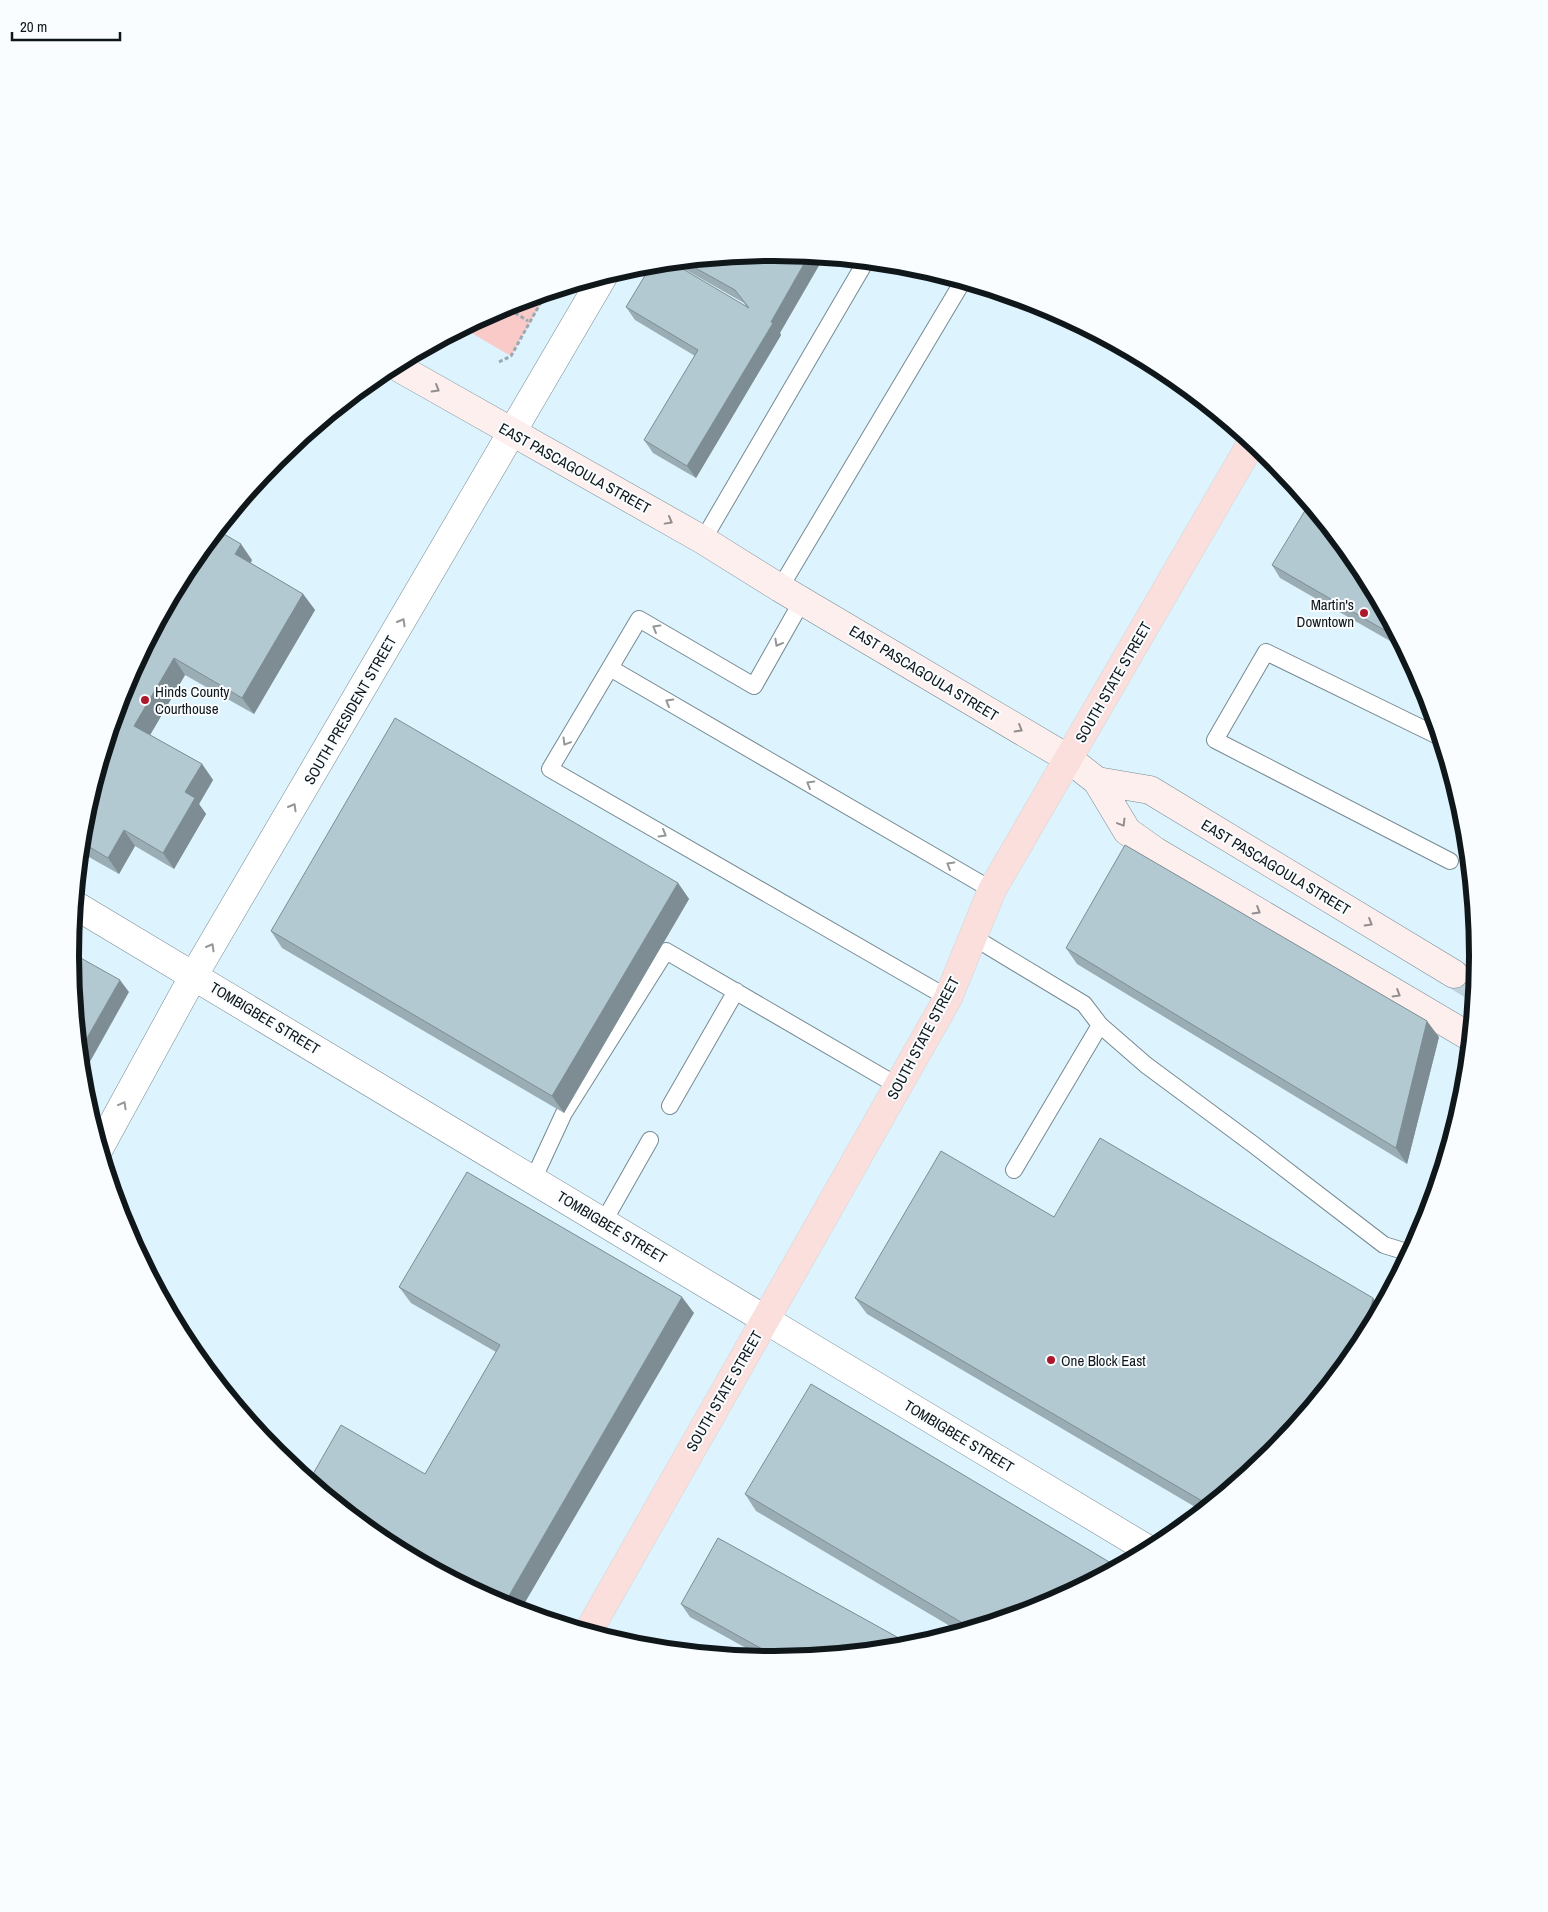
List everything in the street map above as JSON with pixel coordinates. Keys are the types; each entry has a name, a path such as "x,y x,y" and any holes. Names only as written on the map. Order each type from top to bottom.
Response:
{"main road":[{"name":"EAST PASCAGOULA STREET","path":"402,369 703,540 1069,759 1097,781 1150,790 1454,974"},
{"name":"SOUTH STATE STREET","path":"591,1627 948,998 992,890 1249,448"},
{"path":"1097,781 1127,831 1155,851 1464,1034"}],"street":[{"name":"SOUTH PRESIDENT STREET","path":"104,1141 194,975 513,434 600,283"},
{"name":"TOMBIGBEE STREET","path":"80,908 1142,1546"}],"lane":[{"path":"703,540 863,267"},
{"path":"948,998 550,769 639,619 754,686 791,594 960,286"},
{"path":"1432,733 1266,652 1215,740 1450,862"},
{"path":"610,668 992,890"},
{"path":"973,937 1084,1004 1100,1025 1146,1065 1384,1245 1404,1251"},
{"path":"533,1180 564,1113 666,951 898,1086"},
{"path":"670,1106 736,991"},
{"path":"1014,1170 1100,1025"},
{"path":"604,1221 650,1140"}],"path":[{"path":"499,362 511,356 541,302"},
{"path":"514,312 528,321"}],"shaded area":[{"path":"542,301 511,356 468,331"}],"building":[{"path":"729,262 805,262 771,322 773,323 687,466 644,440 698,350 626,307 647,273 680,267 749,308 735,290 692,266"},
{"name":"Martin's Downtown","path":"1306,509 1352,570 1390,633 1272,565"},
{"name":"Hinds County Courthouse","path":"222,533 241,544 235,554 303,594 242,698 174,658 134,726 202,764 185,792 195,798 163,853 124,830 108,858 88,846 102,776 116,733 150,648 172,608"},
{"path":"395,718 678,883 552,1096 271,931"},
{"path":"1125,845 1427,1021 1396,1148 1066,948"},
{"path":"79,957 120,980 84,1042 80,1001"},
{"path":"1100,1138 1373,1298 1369,1315 1326,1379 1297,1414 1266,1448 1204,1502 855,1298 941,1151 1054,1217"},
{"path":"467,1172 682,1297 508,1598 466,1580 426,1558 351,1508 312,1475 341,1425 425,1474 500,1345 399,1287"},
{"path":"811,1384 1112,1564 1082,1580 1040,1598 965,1624 745,1494"},
{"path":"718,1538 897,1637 895,1640 819,1650 765,1651 681,1604"}],"tunnel":[{"path":"1454,974 1468,983"}],"place":[{"name":"Martin's Downtown","path":"1364,613"},
{"name":"Hinds County Courthouse","path":"145,700"},
{"name":"One Block East","path":"1051,1360"}]}
